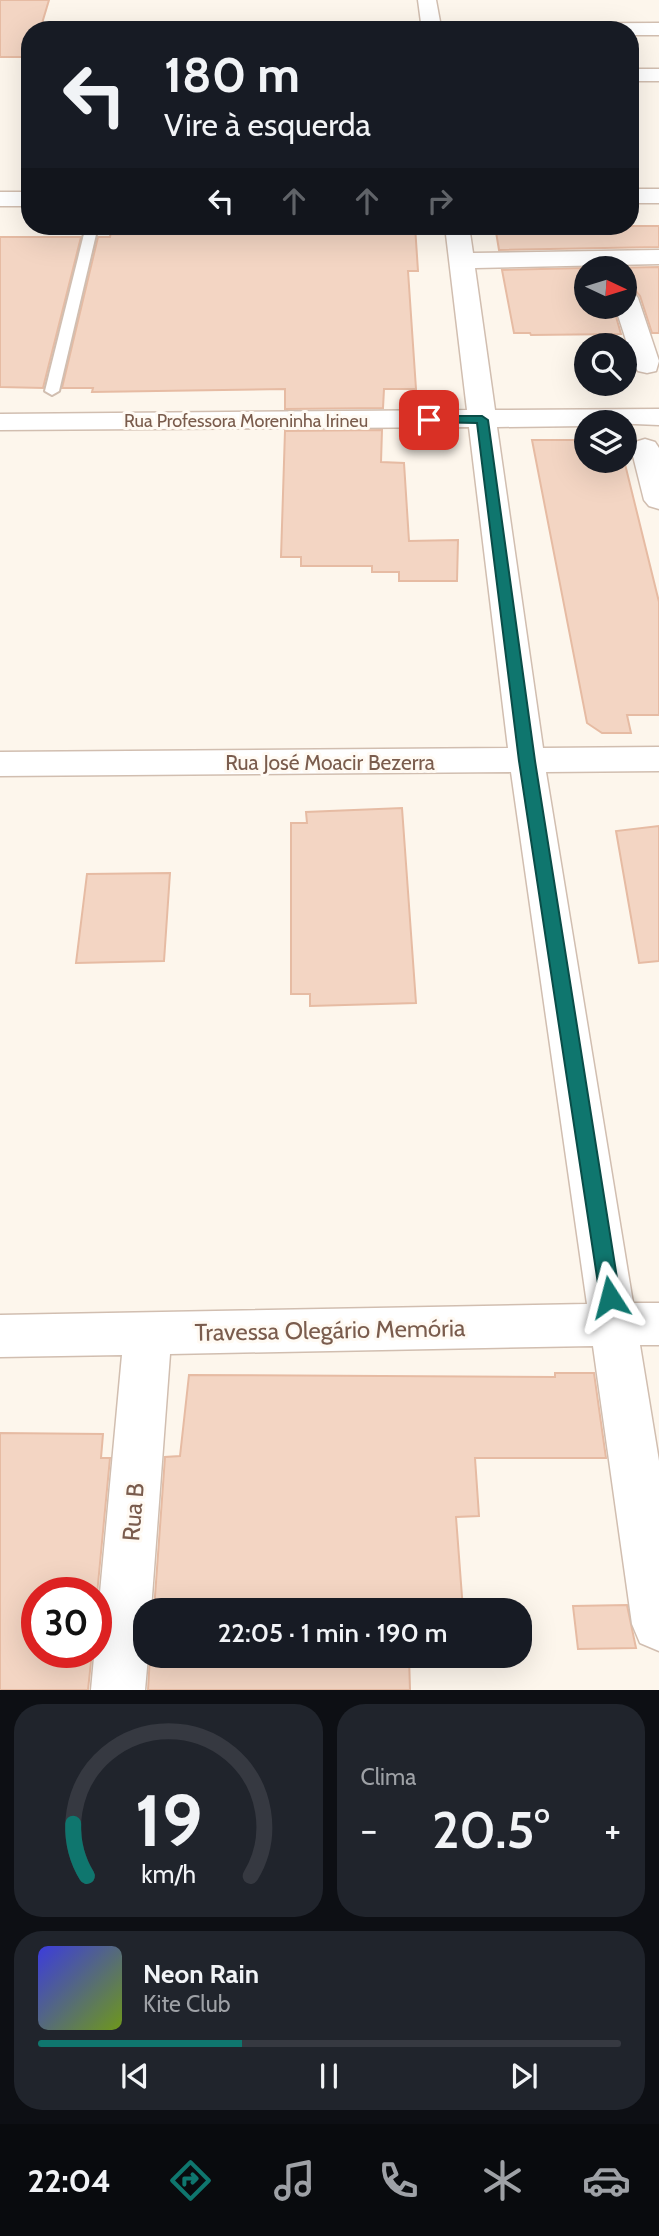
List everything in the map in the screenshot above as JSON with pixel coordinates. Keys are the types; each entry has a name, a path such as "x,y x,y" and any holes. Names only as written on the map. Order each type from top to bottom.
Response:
{"street":[{"path":"427,0 430,21"},
{"path":"639,29 659,29"},
{"path":"639,75 659,75"},
{"path":"639,196 659,196"},
{"path":"0,199 21,199"},
{"path":"458,235 527,761 637,1324 659,1624"},
{"path":"637,260 659,257"},
{"path":"461,261 574,262"},
{"path":"632,319 647,365"},
{"name":"Rua Professora Moreninha Irineu","path":"0,422 659,417"},
{"path":"645,448 659,500"},
{"name":"Rua José Moacir Bezerra","path":"0,764 659,759"},
{"name":"Travessa Olegário Memória","path":"0,1336 637,1324"},
{"name":"Rua B","path":"118,1690 148,1334"}],"lane":[{"path":"52,391 90,235"}],"building":[{"path":"0,0 49,0 43,21 21,21 21,57 0,57"},
{"path":"639,226 659,226 659,247 499,250 496,235 639,235"},
{"path":"416,235 418,271 408,271 416,389 384,389 383,408 285,409 285,389 92,392 93,388 62,388 98,237"},
{"path":"0,237 81,237 43,388 0,387"},
{"path":"637,267 659,267 659,333 652,333 637,292"},
{"path":"574,268 574,319 617,319 621,333 514,333 502,270"},
{"path":"382,430 381,462 404,463 409,541 458,540 457,581 399,581 399,572 372,572 372,566 301,566 301,557 281,557 285,431"},
{"path":"532,440 574,440 574,473 627,473 659,602 659,715 627,715 631,733 602,733 587,723"},
{"path":"402,808 416,1003 310,1006 310,994 291,994 291,823 307,823 306,812"},
{"path":"659,826 659,961 639,963 616,831"},
{"path":"170,873 164,961 76,963 87,874"},
{"path":"555,1373 594,1373 606,1458 475,1458 479,1516 456,1517 462,1598 155,1598 165,1457 180,1456 189,1375 555,1377"},
{"path":"0,1433 103,1434 101,1458 110,1458 99,1577 21,1577 21,1668 90,1668 88,1690 0,1690"},
{"path":"627,1605 636,1648 578,1649 573,1606"},
{"path":"149,1668 409,1668 410,1690 148,1690"}],"route":[{"path":"429,420 482,420 527,761 610,1297"}]}
